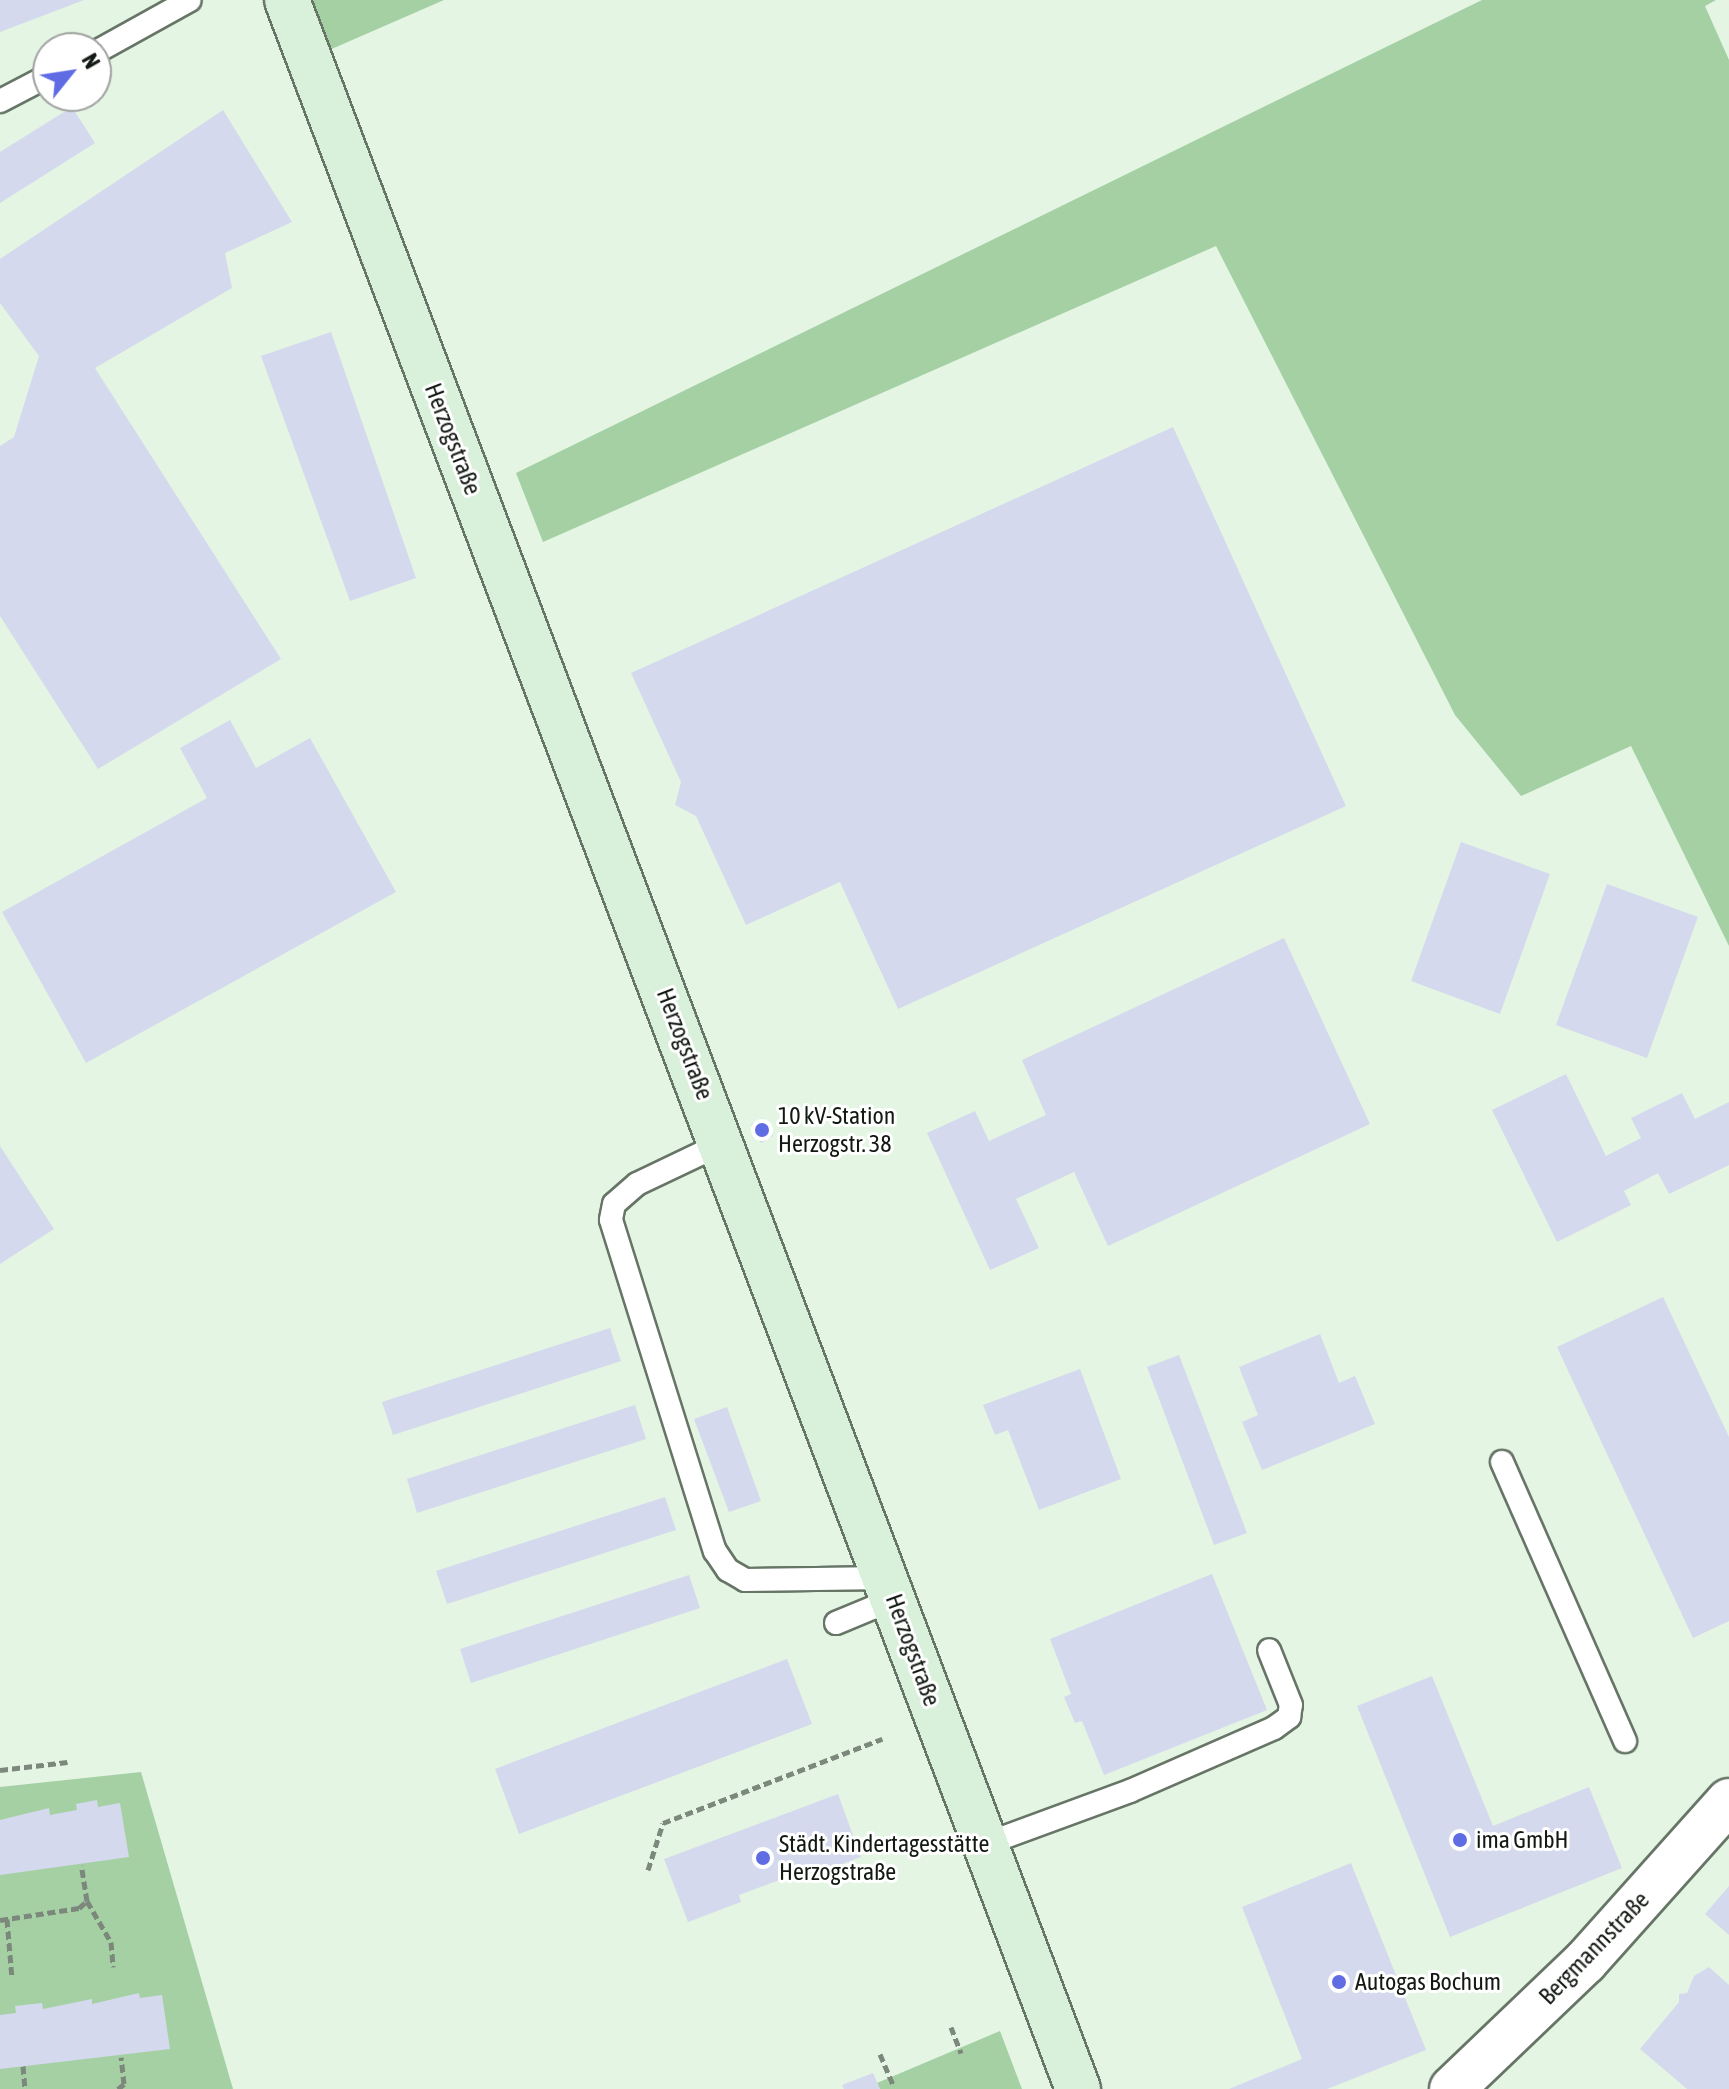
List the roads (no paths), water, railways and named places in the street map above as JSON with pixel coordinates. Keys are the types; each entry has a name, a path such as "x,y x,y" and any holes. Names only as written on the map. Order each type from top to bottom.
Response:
{"street":[{"name":"Herzogstraße","path":"287,0 723,1143 1078,2089"},
{"name":"Bergmannstraße","path":"1452,2089 1585,1962 1729,1801"}],"lane":[{"path":"112,42 166,7 190,0"},
{"path":"0,101 32,84"},
{"path":"723,1143 637,1184 614,1204 611,1220 715,1551 728,1570 745,1580 890,1588"},
{"path":"1502,1462 1625,1741"},
{"path":"836,1623 890,1588"},
{"path":"986,1844 1130,1791 1274,1728 1289,1717 1291,1705 1269,1650"}],"place":[{"name":"10 kV-Station Herzogstr. 38","path":"762,1130"},
{"name":"ima GmbH","path":"1460,1840"},
{"name":"Städt. Kindertagesstätte Herzogstraße","path":"763,1858"},
{"name":"Autogas Bochum","path":"1339,1982"}]}
